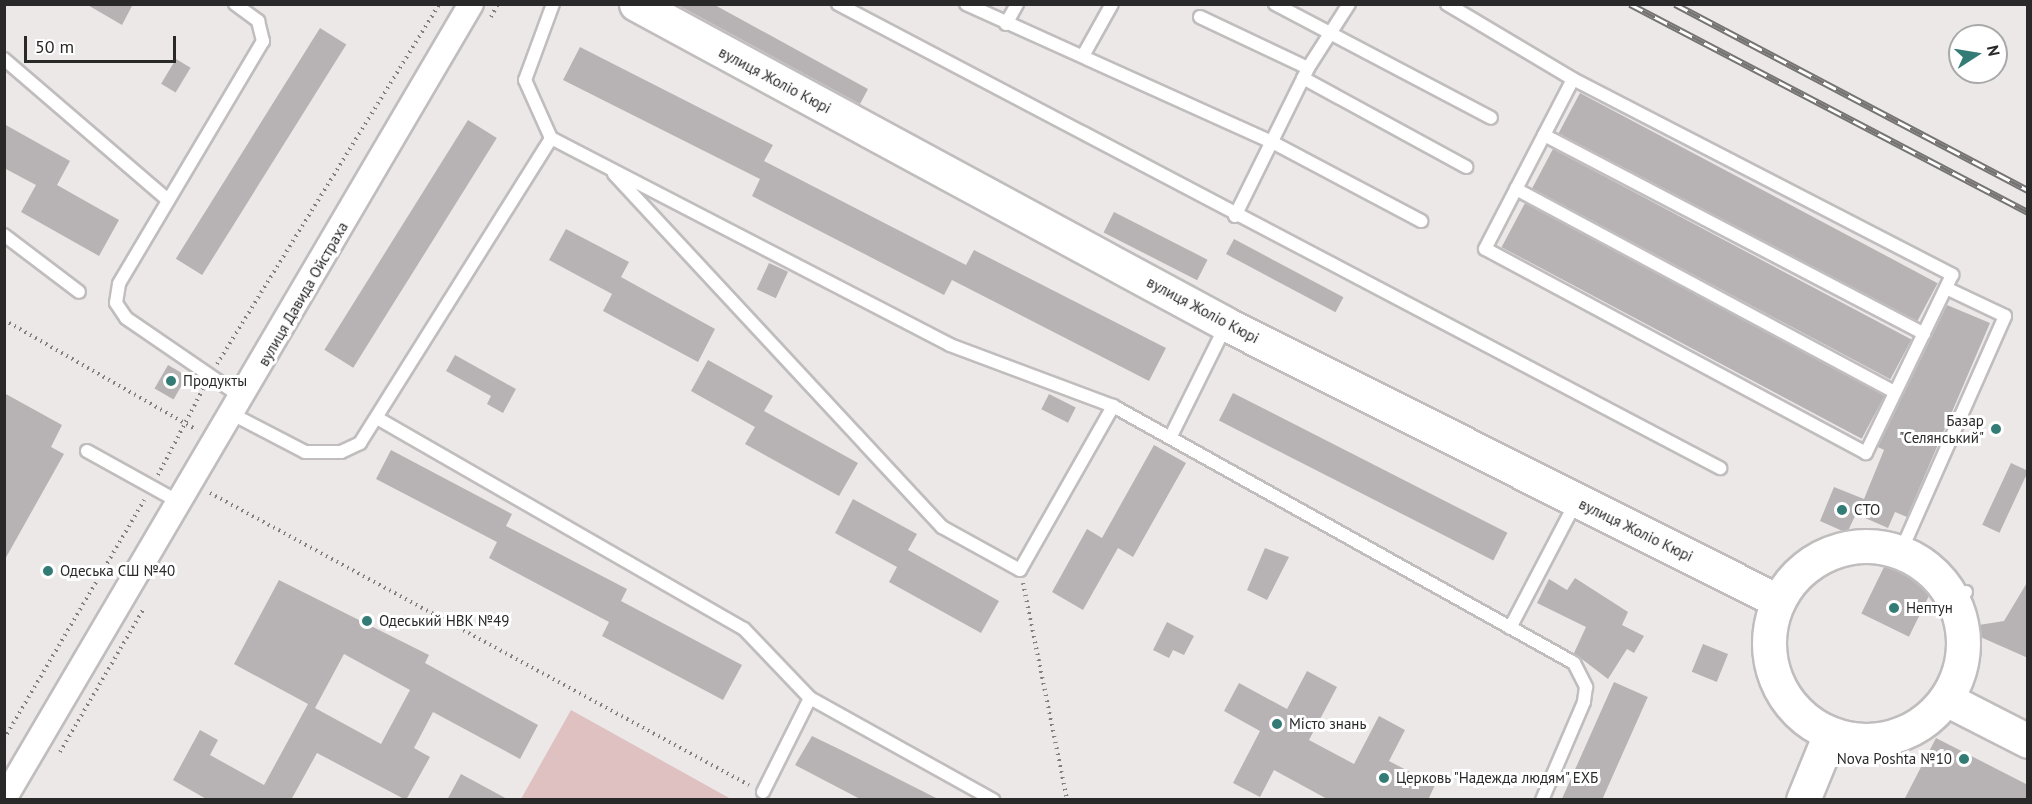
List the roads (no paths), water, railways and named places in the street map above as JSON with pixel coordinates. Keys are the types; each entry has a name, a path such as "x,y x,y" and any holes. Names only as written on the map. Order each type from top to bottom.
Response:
{"street":[{"name":"вулиця Давида Ойстраха","path":"4,799 219,442 471,4"},
{"name":"вулиця Жоліо Кюрі","path":"636,4 1226,324 1778,601"},
{"path":"1853,547 1901,551 1959,596 1963,638 1959,670 1946,699 1923,722 1894,737 1862,741 1830,734 1803,718 1775,673 1770,632 1778,601 1797,575 1823,556 1853,547"},
{"path":"1946,699 2028,741"},
{"path":"1803,800 1830,734"}],"lane":[{"path":"235,4 258,21 263,41 119,284 116,303 126,318 239,406 305,452 323,454 360,443 551,138"},
{"path":"553,4 525,80 551,138 950,345 1113,406 1171,436 1574,663 1586,687 1584,702 1542,800"},
{"path":"838,4 1234,216 1720,468"},
{"path":"966,4 1006,24 1084,54 1272,142 1421,221"},
{"path":"1006,24 1017,4"},
{"path":"1084,54 1112,4"},
{"path":"1275,4 1491,118"},
{"path":"1234,216 1305,73 1348,4"},
{"path":"1447,4 1573,79 1952,275 1866,453 1485,249 1573,79"},
{"path":"1200,17 1305,73 1466,167"},
{"path":"4,59 168,200"},
{"path":"1544,135 1924,334"},
{"path":"607,166 942,527 1020,570 1113,406"},
{"path":"1516,189 1896,392"},
{"path":"4,235 79,292"},
{"path":"1901,551 2005,316 1946,288"},
{"path":"1171,436 1226,324"},
{"path":"377,418 744,628 810,698 993,800"},
{"path":"87,451 182,504"},
{"path":"1510,628 1576,501"},
{"path":"763,792 810,698"}],"railway":[{"path":"1630,4 2028,212"},
{"path":"1675,4 2028,190"}],"place":[{"name":"Продукты","path":"171,381"},
{"name":"Базар \"Селянський\"","path":"1996,429"},
{"name":"СТО","path":"1842,510"},
{"name":"Одеська СШ №40","path":"48,571"},
{"name":"Нептун","path":"1894,608"},
{"name":"Одеський НВК №49","path":"367,621"},
{"name":"Місто знань","path":"1277,724"},
{"name":"Nova Poshta №10","path":"1964,759"},
{"name":"Церковь \"Надежда людям\" ЕХБ","path":"1384,778"}]}
